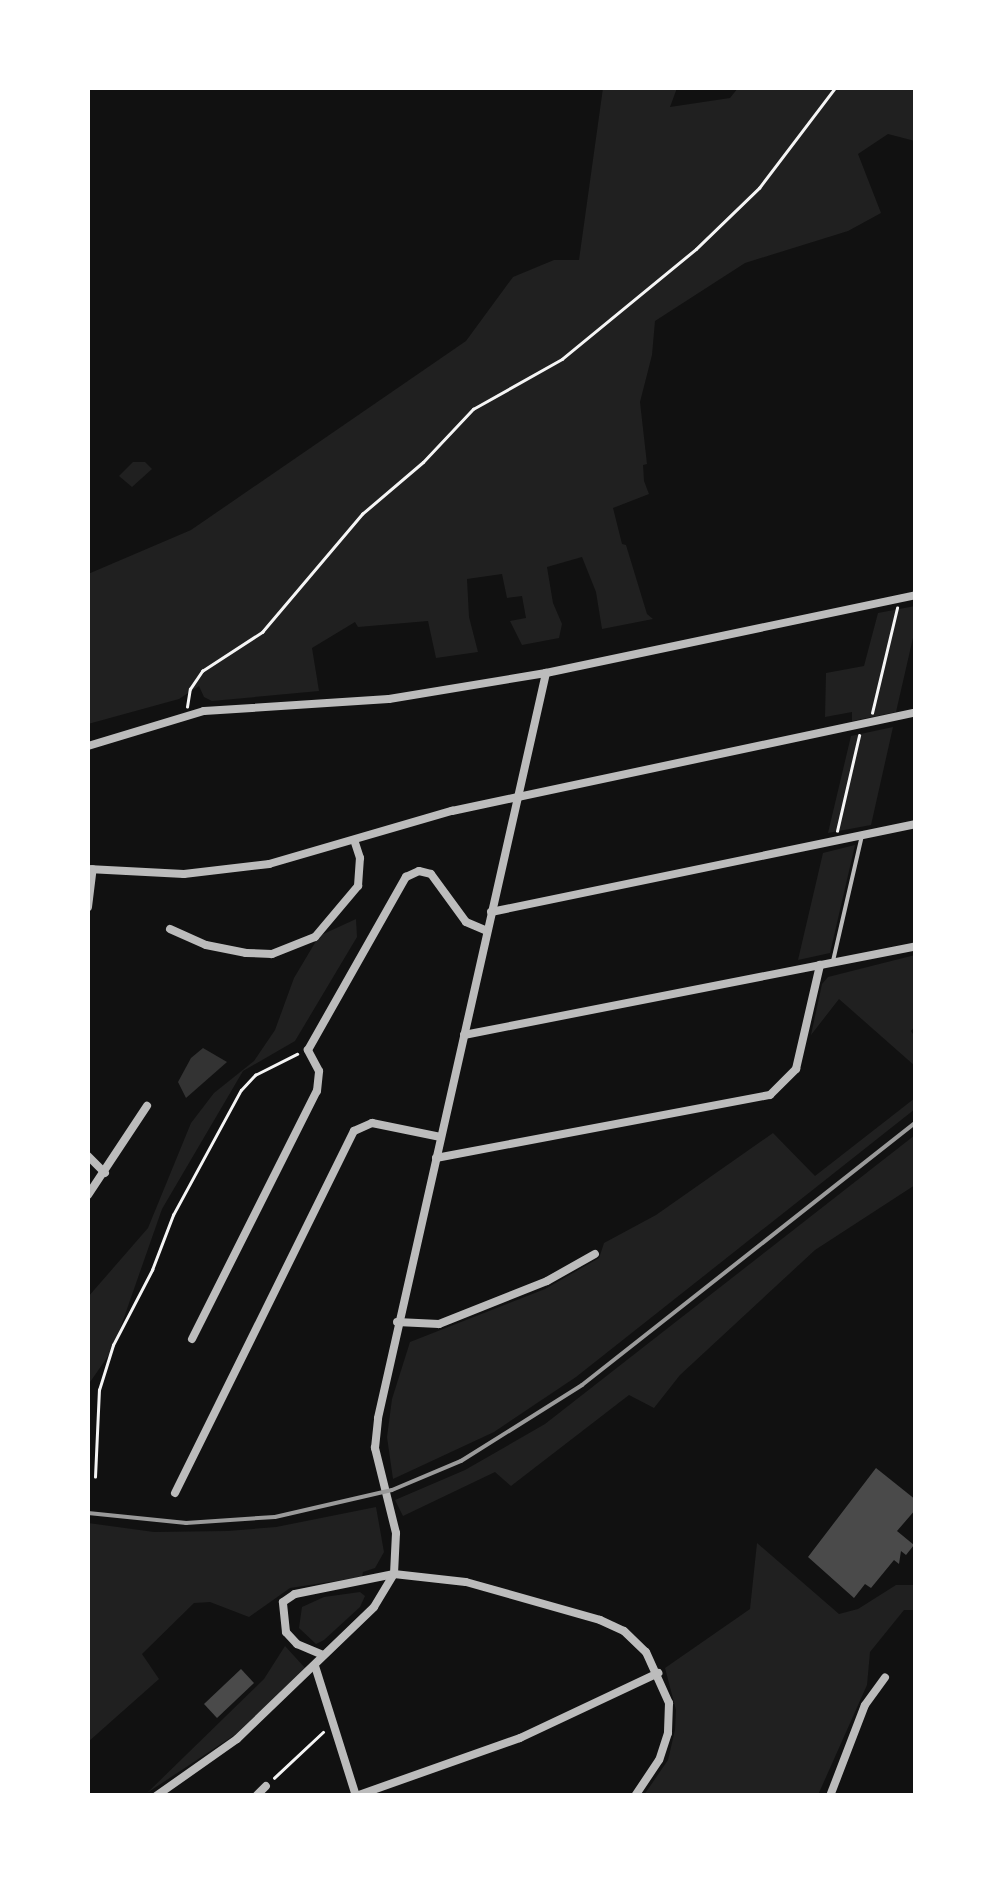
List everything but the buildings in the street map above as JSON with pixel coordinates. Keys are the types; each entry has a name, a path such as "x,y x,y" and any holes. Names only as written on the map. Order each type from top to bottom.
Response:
{"street":[{"path":"88,746 186,714 389,699 546,673 916,596"},
{"path":"156,1796 237,1739 374,1607 394,1574 396,1532 376,1448 378,1418 546,673"},
{"path":"88,907 90,869 184,874 229,870 354,840 413,820 916,712"},
{"path":"492,912 916,824"},
{"path":"170,930 206,945 246,954 272,954 315,937 358,886 360,858 354,840"},
{"path":"192,1339 317,1091 319,1071 308,1050 410,874 431,874 466,922 487,931"},
{"path":"464,1036 916,946"},
{"path":"436,1158 770,1095 796,1069 820,965"},
{"path":"88,1195 147,1106"},
{"path":"175,1493 354,1131 372,1123 440,1137"},
{"path":"88,1156 105,1172"},
{"path":"398,1322 439,1324 546,1281 595,1254"},
{"path":"324,1655 298,1644 286,1632 282,1602 295,1594 394,1574 466,1582 624,1630 658,1673 669,1703 668,1733 658,1760 635,1796"},
{"path":"315,1666 356,1796 520,1738 658,1673"},
{"path":"830,1796 865,1705 885,1677"},
{"path":"256,1796 266,1786"}],"lane":[{"path":"833,962 862,834"}],"path":[{"path":"186,714 190,689 202,671 262,632 362,514 423,462 473,409 562,359 696,249 759,188 836,88"},
{"path":"95,1477 98,1390 113,1345 152,1270 173,1215 241,1090 255,1075 308,1050"},
{"path":"266,1786 332,1723"}],"shaded area":[{"path":"603,88 677,88 670,107 730,98 738,88 915,88 915,141 888,134 858,154 881,213 848,231 745,263 655,321 652,355 640,402 647,464 643,465 644,481 649,494 613,508 647,614 653,619 602,629 596,592 582,557 547,567 553,603 562,624 559,638 522,645 510,621 526,618 522,596 507,598 502,574 467,579 469,617 478,652 436,658 428,621 358,627 355,622 312,648 319,691 212,701 204,697 199,686 179,699 88,724 88,574 191,530 466,341 513,277 554,260 579,260"},
{"path":"133,462 145,462 152,469 132,487 119,476"},
{"path":"915,606 915,629 896,712 852,721 852,712 825,717 826,673 864,666 878,613"},
{"path":"893,727 871,825 828,833 851,736"},
{"path":"855,845 830,953 798,960 823,853"},
{"path":"356,919 357,937 295,1041 243,1071 162,1209 113,1349 88,1385 88,1297 148,1228 191,1123 214,1093 254,1061 275,1030 294,978 319,936"},
{"path":"915,955 915,1026 911,1031 915,1037 915,1066 839,999 811,1035 822,984 828,977"},
{"path":"203,1048 227,1062 186,1098 178,1082 191,1058"},
{"path":"915,1098 915,1109 576,1377 494,1432 393,1479 387,1437 392,1399 410,1342 545,1289 599,1258 604,1243 656,1215 773,1133 815,1176"},
{"path":"915,1135 915,1185 815,1250 680,1375 654,1408 629,1395 511,1486 495,1472 403,1516 395,1500 465,1470 545,1424"},
{"path":"376,1507 384,1552 375,1568 363,1572 362,1577 290,1588 249,1617 210,1602 194,1603 142,1654 159,1679 88,1742 88,1523 154,1532 228,1531 276,1527"},
{"path":"757,1543 839,1614 858,1609 896,1585 915,1585 915,1610 904,1610 870,1652 867,1685 818,1795 644,1795 668,1760 675,1730 676,1710 665,1668 750,1609"},
{"path":"360,1592 365,1596 360,1607 324,1640 316,1644 299,1628 302,1607 324,1597"},
{"path":"285,1646 306,1669 236,1734 147,1793 264,1679"}],"railway":[{"path":"88,1513 186,1523 275,1517 392,1490 461,1461 582,1385 916,1122"}]}
